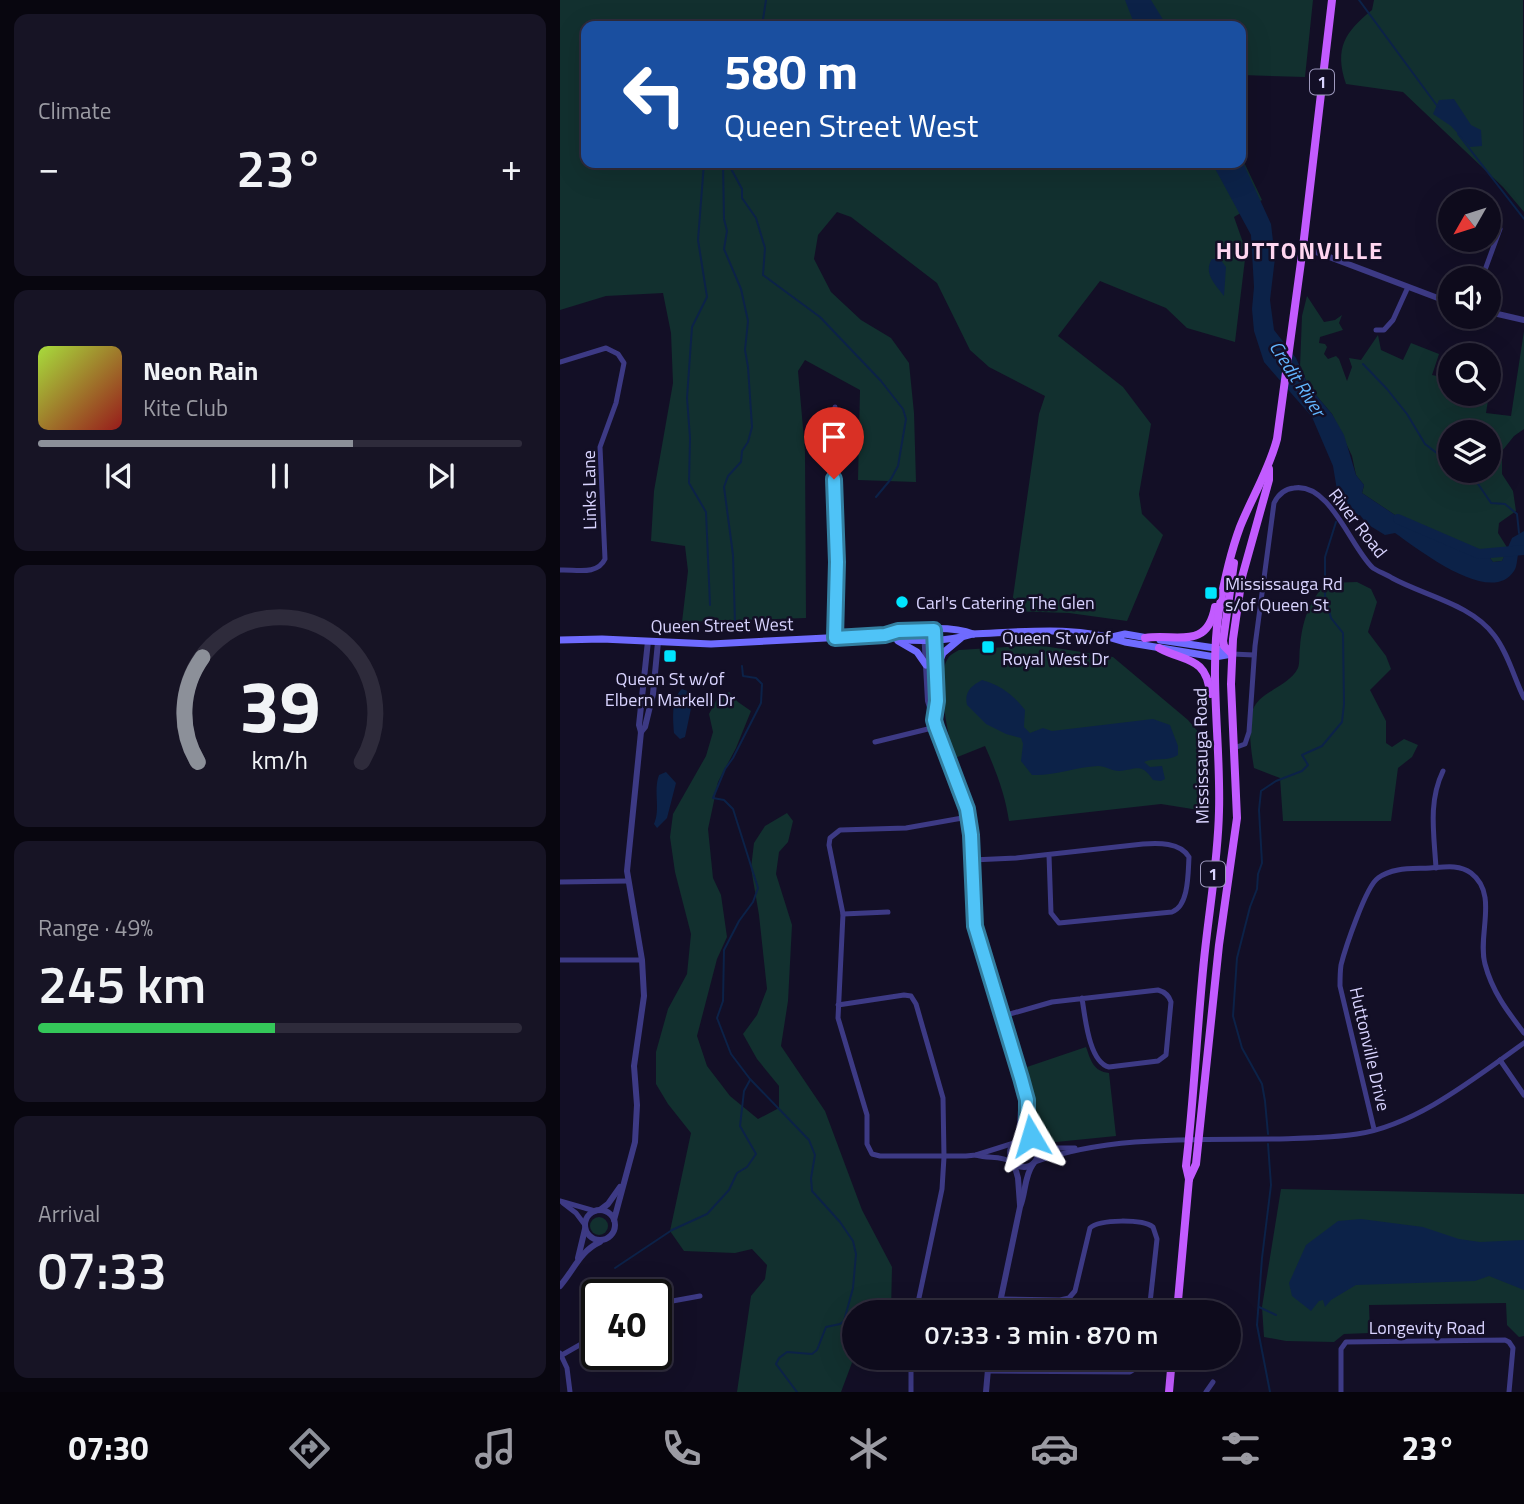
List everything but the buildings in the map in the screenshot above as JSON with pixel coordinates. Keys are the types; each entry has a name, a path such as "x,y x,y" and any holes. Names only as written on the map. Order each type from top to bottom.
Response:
{"main road":[{"name":"Mississauga Road","path":"1178,1300 1189,1179 1186,1166 1193,1140 1237,818 1232,654 1242,577 1269,480 1269,466 1282,410 1332,0"},
{"name":"Mississauga Road","path":"1193,1140 1197,1028 1218,831 1220,789 1215,652 1219,612 1233,550 1250,503 1269,466"},
{"path":"1232,654 1223,641 1234,562 1233,550"},
{"path":"1145,638 1159,636 1185,639 1202,632 1213,617 1221,574 1228,566"},
{"name":"Queen Street West","path":"560,640 711,644 885,635 898,631 924,630 961,629 972,634"},
{"name":"Queen Street West","path":"885,635 898,640 935,639 1032,631 1111,637 1159,648 1232,654"},
{"name":"Queen Street West","path":"1111,637 1125,634 1215,652"},
{"path":"936,669 943,653 961,638"},
{"path":"898,640 916,652 926,665"},
{"path":"1159,648 1170,654 1187,657 1198,666 1209,685 1211,715 1216,719"},
{"path":"1169,1392 1171,1370"}],"street":[{"path":"1303,247 1438,298"},
{"path":"1376,330 1384,330 1393,320 1408,287"},
{"path":"1501,315 1524,320"},
{"name":"Links Lane","path":"560,362 606,348 618,354 624,363 616,403 600,447 604,559 602,566 596,569 560,569"},
{"path":"835,407 835,638"},
{"name":"River Road","path":"1234,748 1245,744 1249,732 1254,655 1274,503 1285,490 1296,487 1307,488 1316,493 1375,570 1455,606 1493,634 1503,648 1524,698"},
{"path":"924,630 928,701 968,817 975,926 1027,1100 1028,1127 1038,1156 1026,1178 1001,1299 1069,1298 1075,1291 1090,1228 1098,1223 1144,1222 1153,1227 1157,1239 1150,1300"},
{"path":"934,630 937,701 935,724"},
{"path":"560,1286 578,1260 593,1245 605,1240 614,1229 614,1220 635,1142 637,1105 634,1066 644,1002 642,960 628,881 628,849 648,641"},
{"path":"641,732 645,727 653,694 658,642"},
{"path":"1232,654 1254,655"},
{"path":"875,741 935,724"},
{"path":"1436,868 1432,812 1435,788 1443,771"},
{"path":"968,817 912,828 840,830 830,838 829,845 843,915 838,1006 841,1034 867,1115 869,1151 880,1156 976,1155 1024,1139 1052,1149 1136,1142 1312,1138 1359,1134 1400,1122 1427,1108 1524,1043"},
{"path":"972,860 1149,844 1179,847 1189,857 1183,902 1180,908 1172,912 1059,923 1051,913 1049,855"},
{"name":"Huttonville Drive","path":"1374,1129 1342,1002 1340,968 1369,889 1376,878 1393,870 1456,867 1468,871 1479,881 1485,893 1484,961 1492,988 1524,1032"},
{"path":"560,881 628,881"},
{"path":"843,915 888,912"},
{"path":"560,960 642,960"},
{"path":"1003,1016 1041,1004 1082,998 1158,990 1165,992 1171,1002 1166,1055 1158,1061 1110,1067 1102,1065 1086,1024 1082,998"},
{"path":"838,1006 904,995 914,1000 943,1098 942,1189 919,1300"},
{"path":"1500,1060 1524,1094"},
{"path":"1020,1207 1018,1178 1010,1152 1021,1127 1024,1097"},
{"path":"976,1155 998,1156 1026,1167 1082,1148"},
{"path":"578,1260 588,1217 608,1204 623,1183"},
{"path":"560,1201 609,1214 614,1220"},
{"path":"560,1201 576,1213 591,1237 605,1240"},
{"path":"672,1301 701,1296"},
{"name":"Longevity Road","path":"1340,1392 1340,1349 1346,1342 1500,1340 1509,1342 1513,1348 1508,1392"},
{"path":"570,1392 567,1368 561,1354 581,1343"},
{"path":"911,1370 911,1392"},
{"path":"986,1392 986,1371 1133,1370"},
{"path":"1206,1392 1213,1382"}],"green space":[{"path":"560,0 1313,0 1305,77 1246,75 1246,21 581,21 581,168 1246,166 1262,200 1234,217 1246,251 1235,342 1187,328 1166,308 1100,281 1058,336 1123,387 1151,424 1139,494 1142,514 1163,535 1127,621 1069,613 1011,611 1039,414 1045,396 989,367 970,350 937,283 851,217 837,212 818,235 814,259 831,292 861,320 891,338 909,363 916,482 858,480 860,390 805,360 798,371 805,451 806,618 682,622 688,571 685,546 651,541 654,491 673,383 671,333 663,293 606,296 560,310"},
{"path":"1374,0 1523,0 1524,212 1503,187 1403,92 1346,84 1341,60 1344,42 1355,26 1372,10"},
{"path":"1307,296 1324,322 1335,320 1342,315 1339,323 1343,330 1320,337 1319,343 1327,347 1324,354 1328,359 1336,356 1339,359 1347,381 1352,367 1349,358 1361,360 1378,335 1381,350 1403,360 1411,343 1438,354 1432,375 1438,376 1438,406 1487,406 1486,413 1511,416 1524,331 1524,429 1514,436 1502,451 1502,474 1513,491 1516,511 1499,523 1498,533 1508,549 1502,561 1493,562 1444,535 1422,533 1362,493 1364,485 1356,475 1352,456 1332,414 1309,387 1300,367 1302,316"},
{"path":"1357,582 1371,589 1377,602 1368,632 1386,656 1391,669 1370,690 1386,721 1386,743 1392,747 1404,739 1418,745 1412,757 1398,768 1391,821 1283,821 1280,778 1254,768 1250,734 1252,713 1259,700 1287,681 1298,668 1305,620 1311,604 1321,590 1327,583"},
{"path":"1037,645 1113,657 1188,720 1200,734 1205,811 1161,804 1009,821 1000,783 985,746 955,758 944,709 944,669 949,656 959,650"},
{"path":"729,692 751,711 718,782 708,829 713,878 721,895 727,937 717,959 697,1036 707,1066 730,1096 758,1119 779,1108 779,1086 757,1059 743,1034 757,1015 767,989 751,868 754,843 765,826 787,813 793,821 788,842 779,852 776,874 792,925 788,1001 781,1046 825,1111 862,1210 892,1267 891,1300 842,1300 842,1370 849,1370 841,1392 737,1392 751,1296 765,1279 767,1265 752,1249 735,1253 684,1251 670,1231 691,1133 656,1084 656,1052 668,1009 687,974 691,934 675,872 670,837 673,814 706,756 713,732 709,714 717,699"},
{"path":"1086,1047 1096,1068 1109,1073 1116,1136 1046,1143 1036,1133 1034,1126 1032,1090 1027,1067"},
{"path":"1281,1189 1524,1194 1524,1336 1519,1337 1507,1325 1506,1303 1369,1305 1370,1333 1344,1334 1334,1342 1286,1341 1264,1337 1262,1307"},
{"path":"595,1217 603,1217 608,1226 606,1233 595,1235 590,1230 590,1222"}],"water":[{"path":"1125,0 1151,0 1164,21 1133,21"},
{"path":"1454,99 1471,125 1481,130 1482,146 1470,147 1451,126 1433,114 1439,100"},
{"name":"Credit River","path":"1215,168 1246,168 1271,224 1275,258 1270,300 1274,330 1296,358 1309,387 1332,414 1344,435 1356,475 1364,485 1362,493 1422,533 1444,535 1493,562 1502,561 1512,538 1524,531 1524,553 1518,555 1514,571 1503,580 1489,582 1454,572 1395,533 1385,535 1367,524 1360,515 1354,517 1339,502 1333,466 1312,417 1264,362 1254,331 1251,235"},
{"path":"1212,259 1220,259 1226,267 1224,296 1209,274"},
{"path":"982,680 1001,688 1025,710 1024,727 1030,733 1043,728 1052,731 1153,719 1170,725 1178,746 1178,755 1144,762 1150,767 1162,766 1165,779 1161,781 1153,780 1141,769 1119,771 1098,766 1032,775 1021,761 1021,738 986,724 967,705 969,690"},
{"path":"682,689 690,692 693,699 685,737 680,739 674,733 673,715 674,703"},
{"path":"666,772 676,783 667,818 657,828 654,824 657,812 657,781 659,775"},
{"path":"1361,1219 1423,1227 1459,1239 1480,1242 1524,1240 1524,1290 1489,1276 1475,1281 1356,1285 1331,1300 1325,1307 1323,1300 1319,1301 1311,1311 1292,1296 1289,1283 1306,1245 1338,1221"}],"waterway":[{"path":"763,21 766,0"},
{"path":"1359,0 1438,107"},
{"path":"1458,134 1524,219"},
{"path":"704,168 698,240 707,297 692,327 687,398 689,483 706,512 710,605"},
{"path":"723,168 724,219 727,231 724,249 741,289 748,321 745,350 752,427 742,451 741,462 728,476 724,487 733,555 735,623"},
{"path":"731,168 742,189 742,198 756,218 765,248 763,275 820,317 881,381 903,409 906,419 898,466 876,497"},
{"path":"1363,364 1407,414 1425,444 1438,454"},
{"path":"1477,483 1491,503 1505,504 1517,514 1519,533"},
{"path":"1340,510 1344,505"},
{"name":"Credit River","path":"1398,519 1479,554 1524,550"},
{"path":"1268,1134 1262,1084 1242,1048 1233,1016 1237,958 1262,863 1259,810 1261,791 1276,781 1302,771 1308,765 1302,755 1322,746 1342,722 1343,633 1331,618 1325,596 1325,557 1336,522"},
{"path":"742,666 743,676 756,678 762,684 761,703 725,769 713,798 724,800 733,809 758,888 753,902 739,921 724,950 723,1001 717,1018 731,1054 750,1079 809,1140 815,1155 812,1191 840,1222 853,1241 856,1254 853,1288 844,1321 826,1327 817,1350 812,1354 787,1352 776,1364 797,1392"},
{"path":"615,1268 672,1230 707,1214 729,1190 737,1173 747,1167 756,1154 740,1126 744,1091 750,1080"},
{"path":"1268,1144 1271,1185 1257,1325 1270,1392"},
{"path":"1259,1307 1276,1315"}],"place":[{"name":"Mississauga Rd s/of Queen St","path":"1211,593"},
{"name":"Carl's Catering The Glen","path":"902,602"},
{"name":"Queen St w/of Royal West Dr","path":"988,647"},
{"name":"Queen St w/of Elbern Markell Dr","path":"670,656"}],"district":[{"name":"HUTTONVILLE","path":"1300,250"}],"route":[{"path":"834,479 837,562 835,638 934,630 937,701 934,720 968,817 975,926 1027,1100 1027,1121 1031,1136"}]}
